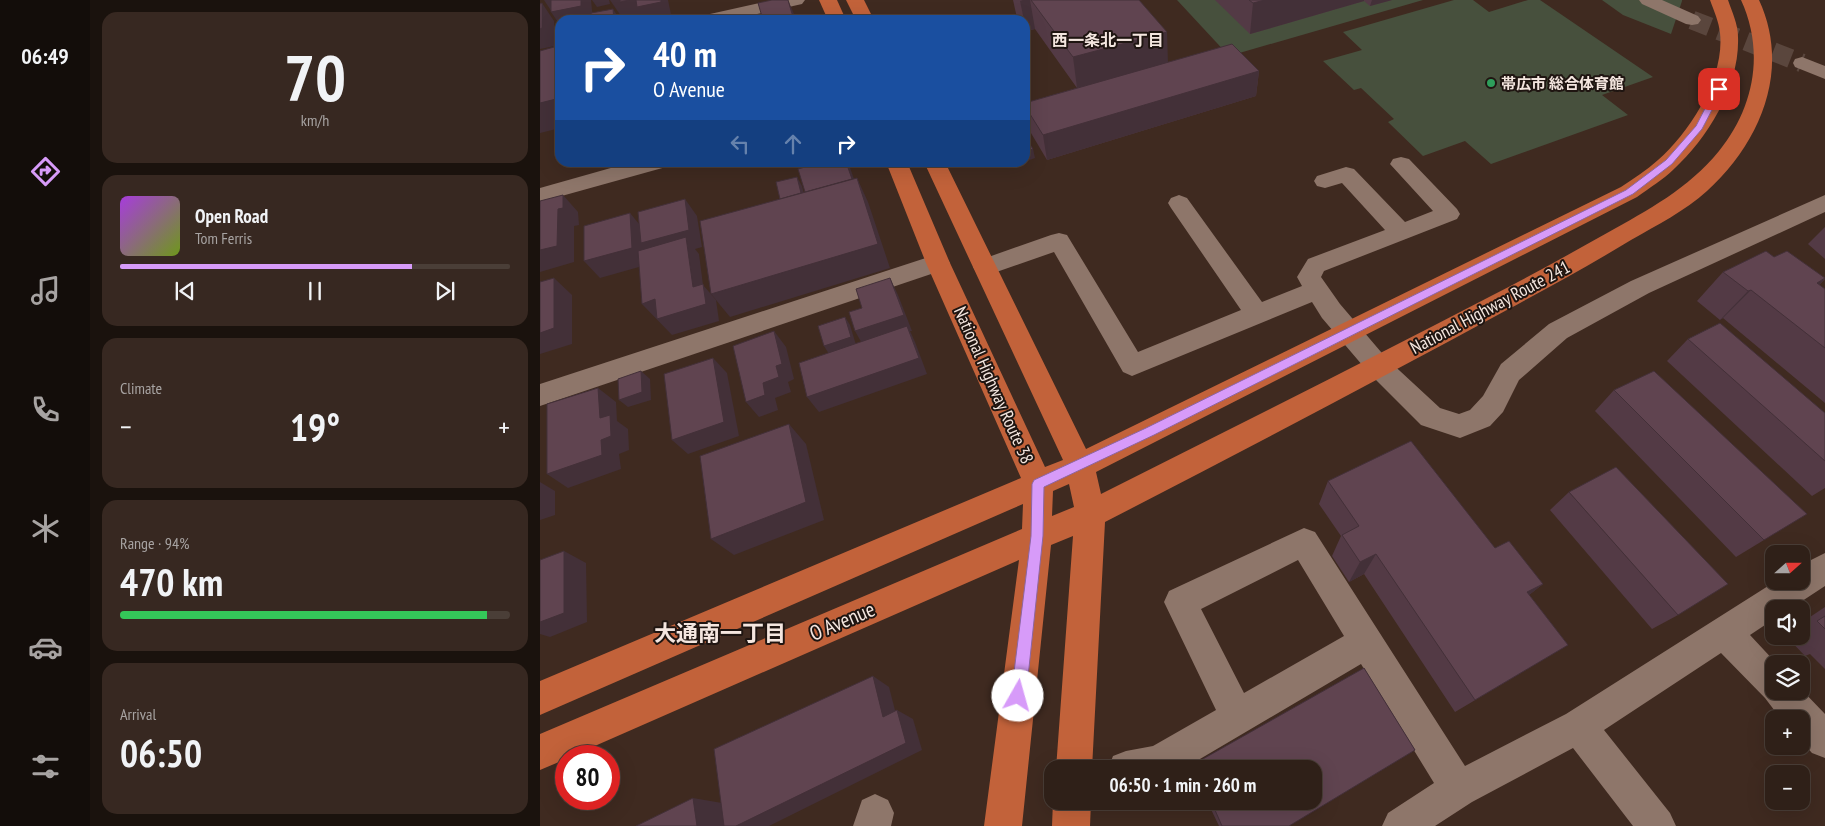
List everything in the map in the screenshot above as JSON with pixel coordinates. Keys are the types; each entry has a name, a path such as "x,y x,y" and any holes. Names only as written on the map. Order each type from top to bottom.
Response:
{"highway":[{"path":"828,0 835,15"},
{"path":"855,0 862,15"},
{"path":"540,698 1080,466 1629,192 1669,162 1699,127 1719,89 1729,44 1727,22 1719,0"},
{"name":"National Highway Route 241","path":"1090,514 1312,402 1565,268 1669,208 1700,185 1726,156 1749,123 1760,91 1764,52 1756,13 1750,0"},
{"name":"National Highway Route 38","path":"898,167 938,263 1018,436 1038,484 1037,536 1003,826"},
{"path":"936,167 1080,466 1090,514 1075,760"},
{"name":"O Avenue","path":"540,752 1090,514"},
{"path":"1071,826 1072,810"}],"street":[{"path":"715,15 726,8 796,0"},
{"path":"1648,0 1692,20"},
{"path":"1802,64 1825,73"},
{"path":"1400,164 1448,214 1316,265 1308,277 1349,332 1378,366 1431,417 1460,426 1480,418 1493,404 1510,372 1558,331 1640,287 1825,203"},
{"path":"540,194 640,167"},
{"path":"1325,181 1346,174 1401,232"},
{"path":"1179,203 1257,314"},
{"path":"985,267 1059,241 1132,365 1317,290"},
{"path":"1734,244 1757,261"},
{"path":"540,396 938,263"},
{"path":"1237,716 1180,602 1304,542 1459,789"},
{"path":"1402,826 1459,789 1578,726 1825,568"},
{"path":"1725,633 1765,675"},
{"path":"1161,760 1366,642"},
{"path":"1787,700 1825,740"},
{"path":"1578,726 1657,826"}],"green space":[{"path":"1177,0 1423,0 1229,56"},
{"name":"帯広市 総合体育館","path":"1454,0 1473,0 1489,12 1528,0 1540,0 1653,77 1602,95 1628,115 1491,164 1465,141 1423,156 1388,122 1394,119 1361,88 1354,90 1323,61 1362,50 1343,32"},
{"path":"1602,0 1682,1 1671,34 1623,15"}],"building":[{"path":"551,0 581,0 581,6 551,12"},
{"path":"636,0 661,0 661,2 637,7"},
{"path":"772,0 788,0 792,15 762,15 758,3"},
{"path":"1031,0 1139,0 1167,32 1073,57"},
{"path":"1249,0 1265,0 1253,3"},
{"path":"542,3 542,28 540,29 540,4"},
{"path":"613,9 614,15 591,15 591,13"},
{"path":"555,44 555,99 540,103 540,51 554,47 553,45"},
{"path":"1232,44 1259,71 1043,135 1030,114 1030,102"},
{"path":"805,167 848,167 852,179 805,192 798,169"},
{"path":"797,177 801,193 780,199 776,182"},
{"path":"857,178 878,244 711,294 700,221"},
{"path":"563,195 563,208 558,209 557,246 540,250 540,201"},
{"path":"685,199 689,230 641,243 638,212"},
{"path":"630,213 632,248 584,261 584,226"},
{"path":"686,237 693,287 703,284 706,304 657,319 655,299 642,304 638,251"},
{"path":"1766,251 1774,257 1787,251 1825,278 1817,283 1825,289 1825,348 1751,290 1748,291 1723,272"},
{"path":"554,278 554,328 540,333 540,282"},
{"path":"890,278 904,315 855,331 849,312 862,308 856,289"},
{"path":"845,317 851,337 824,346 818,326"},
{"path":"1720,323 1825,413 1825,461 1688,339"},
{"path":"907,326 919,358 807,397 799,363"},
{"path":"774,331 782,364 776,366 779,377 763,383 765,395 746,402 733,346"},
{"path":"713,358 724,422 672,440 664,374"},
{"path":"641,371 642,392 619,400 618,379"},
{"path":"1654,371 1807,514 1764,540 1614,390"},
{"path":"598,388 600,418 610,415 611,436 601,440 602,455 547,474 547,404"},
{"path":"789,424 806,502 711,539 700,456"},
{"path":"1411,441 1495,548 1509,541 1543,584 1527,592 1568,645 1475,700 1376,554 1360,562 1342,535 1359,526 1328,481"},
{"path":"1616,467 1728,584 1678,615 1569,492"},
{"path":"564,551 564,613 540,622 540,560"},
{"path":"1825,616 1825,629 1817,621"},
{"path":"1364,668 1415,750 1322,806 1322,760 1201,760"},
{"path":"873,676 883,717 897,710 906,743 736,826 724,826 714,749"},
{"path":"693,798 697,826 636,826"},
{"path":"1215,810 1316,810 1289,826 1222,826"}],"tunnel":[{"path":"1692,20 1802,63"}],"place":[{"name":"帯広市 総合体育館","path":"1491,83"}],"district":[{"name":"西一条北一丁目","path":"1108,40"},
{"name":"大通南一丁目","path":"720,633"}],"route":[{"path":"1018,696 1037,536 1038,484 1150,432 1629,192 1669,162 1699,127 1719,89"}]}
